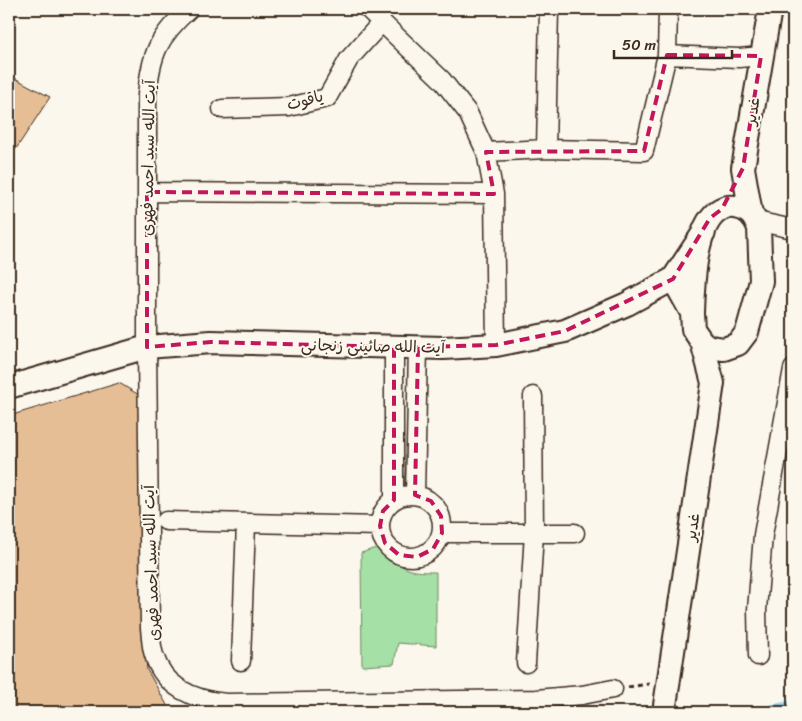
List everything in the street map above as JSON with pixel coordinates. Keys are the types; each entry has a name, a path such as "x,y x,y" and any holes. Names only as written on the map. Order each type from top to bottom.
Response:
{"main road":[{"name":"غدیر","path":"664,712 713,383 731,348 738,344 747,332 761,281 759,228 754,218 743,168 770,9"},
{"name":"آیت الله صائینی زنجانی","path":"9,387 147,347 211,342 444,348 496,345 565,331 627,304 673,279 704,232 710,218 722,209 743,168"},
{"path":"722,209 736,207 745,210 754,218"},
{"path":"692,313 694,271 704,232"},
{"path":"673,279 692,313"},
{"name":"غدیر","path":"692,313 694,329 702,342 713,383"},
{"path":"702,342 716,349 731,348"}],"street":[{"name":"آیت الله سید احمد فهری","path":"189,9 171,25 158,46 149,70 147,95 150,628 154,655 162,672 173,684 188,694 205,701 226,702 536,699 582,695 612,689"},
{"path":"368,9 442,80 468,113 486,152 494,194 496,345"},
{"path":"546,149 548,9"},
{"path":"486,152 546,149 644,151 667,55 668,9"},
{"name":"یاقوت","path":"222,109 289,107 327,98 349,59 382,22"},
{"path":"667,55 739,58 761,56"},
{"path":"147,192 494,194"},
{"path":"754,218 793,229"},
{"path":"394,346 394,500"},
{"path":"415,495 418,347"},
{"path":"758,656 757,610 763,535 793,369"},
{"path":"526,663 534,533 533,396"},
{"path":"415,495 431,501 441,516 442,533 433,549 417,557 399,555 385,543 380,526 384,511 394,500 415,495"},
{"path":"166,521 380,526"},
{"path":"242,661 246,523"},
{"path":"442,533 575,533"}],"path":[{"path":"612,689 668,682"}],"highlighted area":[{"path":"667,55 761,56 743,168 722,209 710,218 673,279 565,331 496,345 418,347 415,495 431,501 441,516 442,533 433,549 417,557 399,555 385,543 380,526 383,511 394,500 394,347 211,342 147,347 147,192 494,194 486,152 644,151"}],"green space":[{"path":"382,546 404,568 436,572 436,646 398,643 394,664 362,666 361,553"}],"building":[{"path":"9,75 50,97 16,149 9,151"},
{"path":"119,383 139,395 141,605 147,670 171,712 9,712 9,416"}],"waterway":[{"path":"774,712 793,709"}]}
